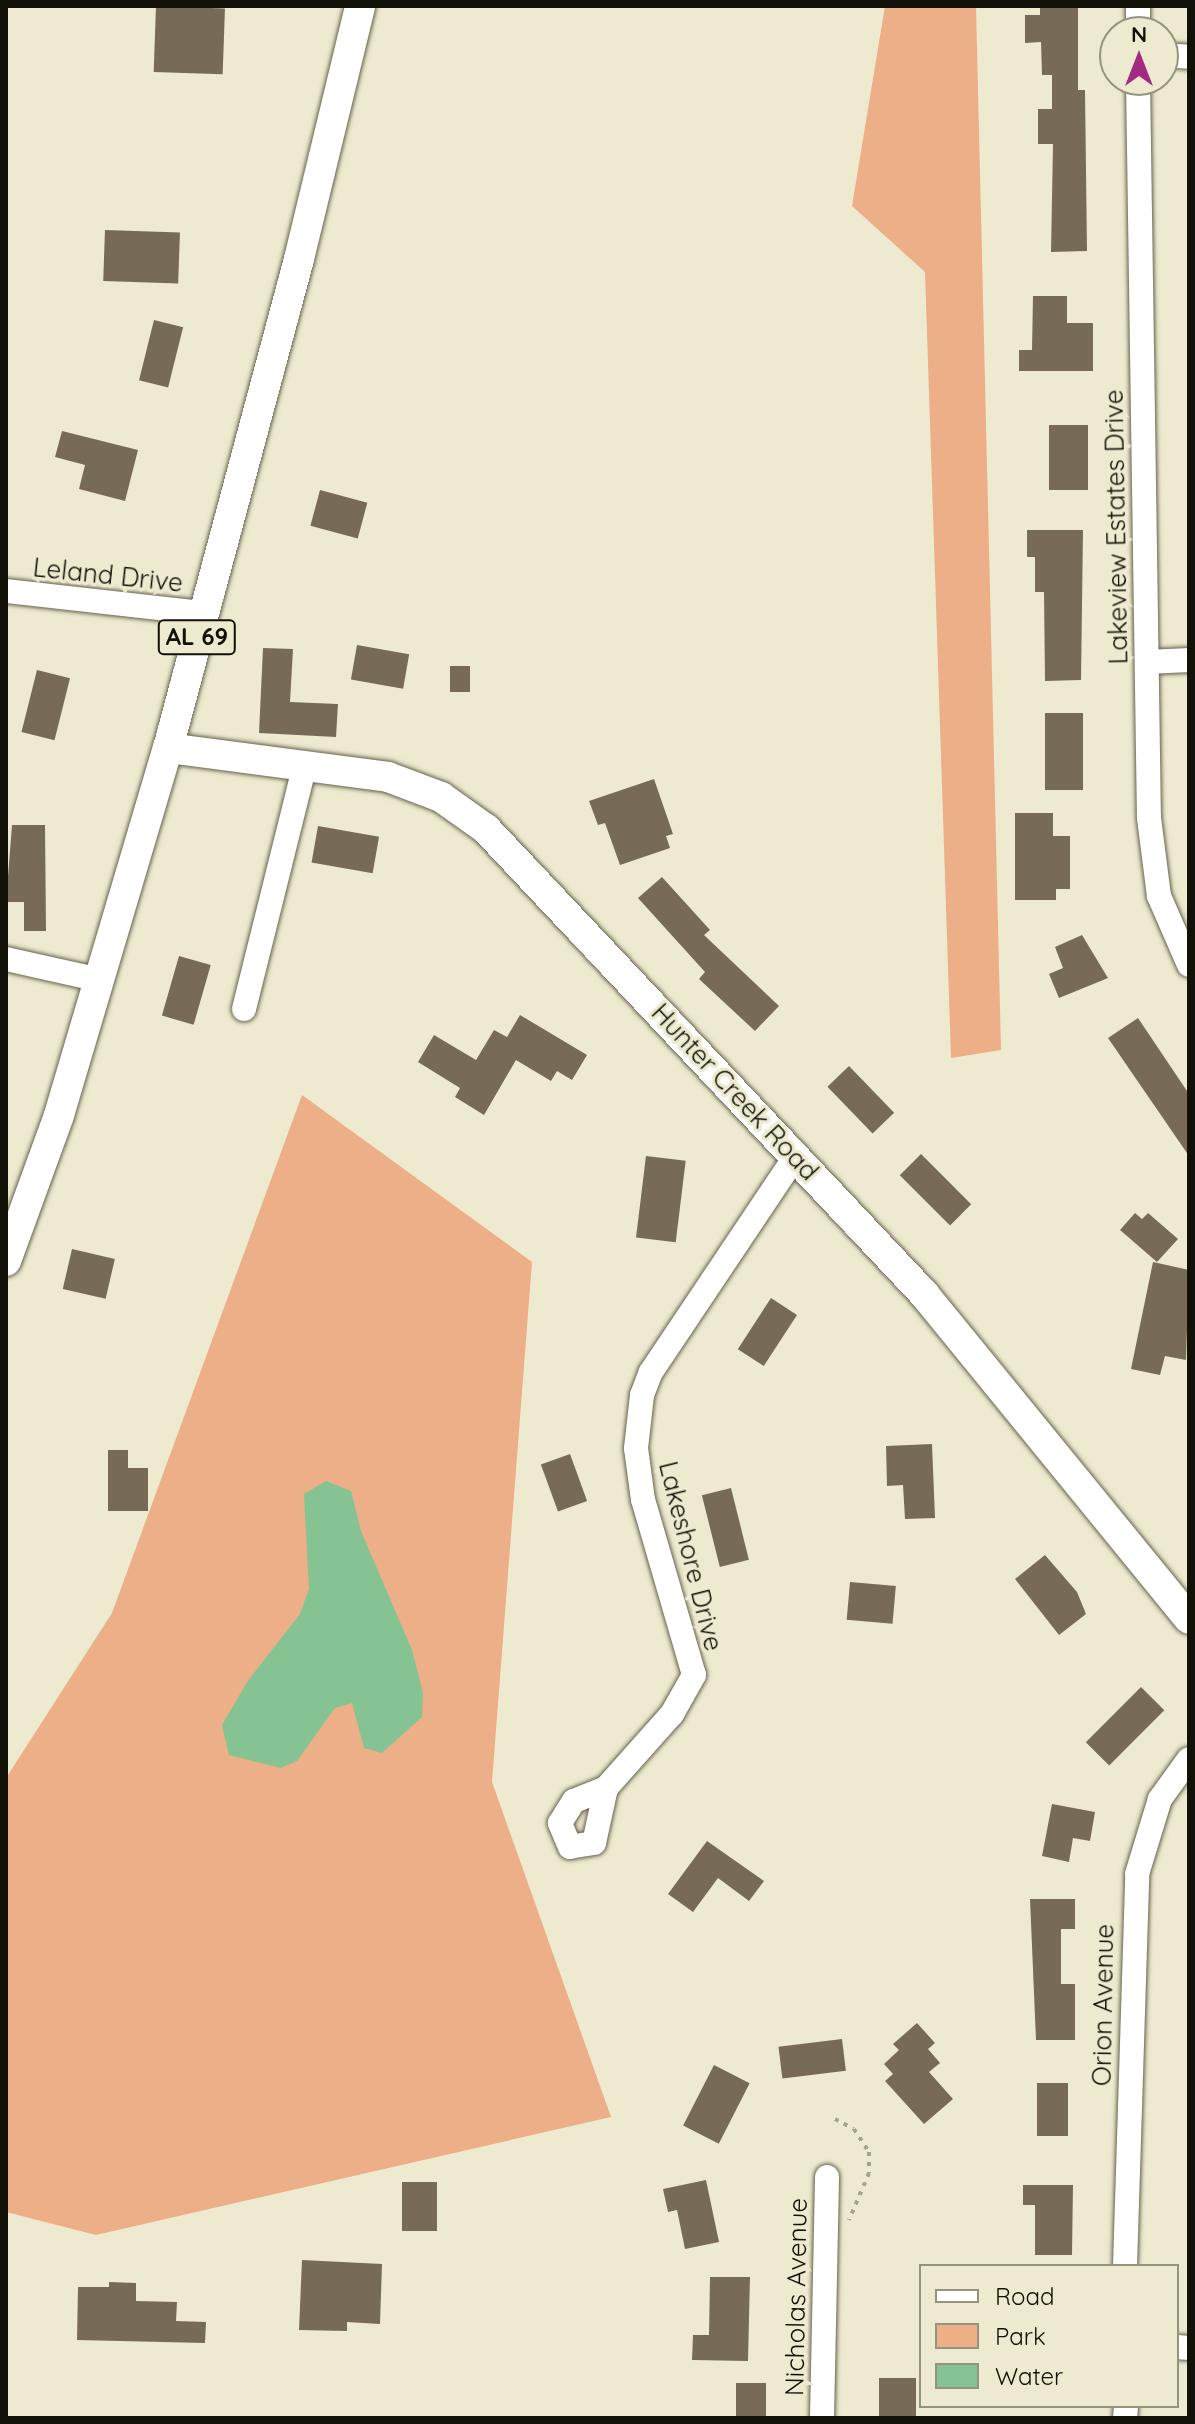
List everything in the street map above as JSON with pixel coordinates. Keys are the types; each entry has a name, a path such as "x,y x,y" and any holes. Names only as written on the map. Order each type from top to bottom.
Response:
{"main road":[{"name":"AL 69","path":"6,1261 59,1115 168,748 299,259 360,6"},
{"name":"Hunter Creek Road","path":"168,748 388,777 465,811 590,935 793,1160 835,1196 972,1350 1189,1619"}],"street":[{"name":"Lakeview Estates Drive","path":"1138,96 1147,662 1154,871 1168,922 1189,965"},
{"name":"Leland Drive","path":"6,591 203,613"},
{"path":"1147,662 1189,660"},
{"path":"244,1009 304,768"},
{"path":"6,959 100,980"},
{"name":"Lakeshore Drive","path":"606,1788 672,1714 694,1675 643,1500 636,1448 642,1395 651,1372 793,1160"},
{"name":"Orion Avenue","path":"1125,2264 1137,1874 1160,1799 1189,1759"},
{"name":"Nicholas Avenue","path":"822,2418 827,2177"}],"green space":[{"path":"885,6 976,6 1001,1050 951,1058 925,272 852,206"},
{"path":"302,1095 532,1262 492,1782 611,2117 96,2235 6,2212 6,1778 112,1613"}],"water":[{"path":"326,1481 351,1491 361,1531 412,1650 423,1693 422,1717 382,1753 364,1748 352,1703 335,1708 297,1761 281,1768 229,1755 222,1725 247,1682 300,1614 309,1589 304,1494"}],"building":[{"path":"156,6 225,8 223,74 154,72"},
{"path":"1040,6 1078,6 1078,90 1085,90 1087,251 1051,252 1053,144 1038,144 1038,109 1052,109 1052,75 1042,75 1041,42 1025,43 1025,15 1040,15"},
{"path":"105,230 180,233 178,284 103,281"},
{"path":"1033,296 1067,296 1067,323 1093,323 1093,371 1019,371 1019,350 1032,350"},
{"path":"154,320 183,327 168,387 139,380"},
{"path":"1049,425 1088,425 1088,490 1049,490"},
{"path":"62,431 138,450 125,501 79,489 85,465 55,457"},
{"path":"320,490 367,503 358,538 310,526"},
{"path":"1027,530 1083,530 1081,680 1045,681 1044,592 1035,592 1035,557 1027,557"},
{"path":"357,645 409,654 403,689 351,679"},
{"path":"263,648 293,649 290,702 338,704 336,737 259,733"},
{"path":"450,666 470,666 470,692 450,692"},
{"path":"37,670 70,678 55,740 22,732"},
{"path":"1045,713 1083,713 1083,790 1045,790"},
{"path":"654,779 673,834 666,836 670,848 620,865 605,823 598,825 589,801"},
{"path":"1015,813 1053,813 1053,836 1070,836 1070,889 1056,889 1056,900 1015,900"},
{"path":"12,825 45,825 46,931 24,931 24,902 6,902"},
{"path":"318,826 379,837 373,873 312,862"},
{"path":"662,877 710,930 704,935 779,1006 755,1031 699,979 705,972 638,898"},
{"path":"1082,935 1108,978 1059,998 1049,974 1063,968 1055,947"},
{"path":"179,956 211,965 194,1025 162,1016"},
{"path":"520,1015 587,1055 572,1080 557,1071 551,1081 516,1060 484,1115 455,1097 460,1088 418,1062 434,1035 476,1060 494,1030 507,1037"},
{"path":"1138,1018 1189,1094 1189,1156 1108,1038"},
{"path":"849,1066 894,1113 873,1134 827,1087"},
{"path":"921,1154 971,1204 950,1225 900,1175"},
{"path":"646,1156 686,1161 676,1242 636,1237"},
{"path":"1135,1213 1142,1219 1148,1213 1178,1239 1157,1262 1120,1230"},
{"path":"72,1249 115,1259 106,1299 63,1289"},
{"path":"1153,1262 1189,1270 1186,1360 1165,1356 1160,1375 1131,1369"},
{"path":"771,1298 797,1315 764,1366 738,1349"},
{"path":"932,1444 935,1518 905,1519 903,1485 887,1486 886,1446"},
{"path":"108,1450 128,1450 128,1468 148,1468 148,1511 108,1511"},
{"path":"570,1454 587,1501 558,1512 541,1465"},
{"path":"731,1488 749,1560 720,1567 702,1495"},
{"path":"1045,1555 1077,1592 1086,1614 1059,1635 1015,1579"},
{"path":"850,1582 896,1586 893,1624 847,1620"},
{"path":"1141,1687 1164,1710 1109,1765 1086,1742"},
{"path":"1052,1804 1095,1812 1090,1841 1073,1838 1069,1862 1042,1856"},
{"path":"707,1841 764,1881 749,1901 718,1878 693,1912 668,1894"},
{"path":"1030,1899 1075,1899 1075,1929 1061,1929 1061,1984 1075,1984 1075,2040 1036,2040"},
{"path":"917,2023 935,2043 928,2049 940,2063 929,2072 953,2099 924,2124 885,2081 893,2074 884,2064 899,2050 893,2044"},
{"path":"842,2039 846,2071 782,2079 778,2047"},
{"path":"714,2065 750,2083 719,2144 683,2126"},
{"path":"1037,2083 1068,2083 1068,2136 1037,2136"},
{"path":"706,2180 719,2242 685,2249 677,2210 668,2212 663,2189"},
{"path":"402,2182 437,2182 437,2231 402,2231"},
{"path":"1023,2185 1073,2185 1072,2255 1035,2255 1035,2205 1023,2205"},
{"path":"302,2260 382,2264 380,2324 347,2322 347,2331 299,2330"},
{"path":"710,2277 750,2277 748,2361 692,2360 693,2335 709,2335"},
{"path":"109,2282 136,2283 136,2301 177,2302 176,2321 206,2322 205,2343 77,2340 78,2287 109,2287"},
{"path":"879,2378 916,2378 916,2418 879,2418"},
{"path":"736,2383 766,2383 766,2418 736,2418"}]}
